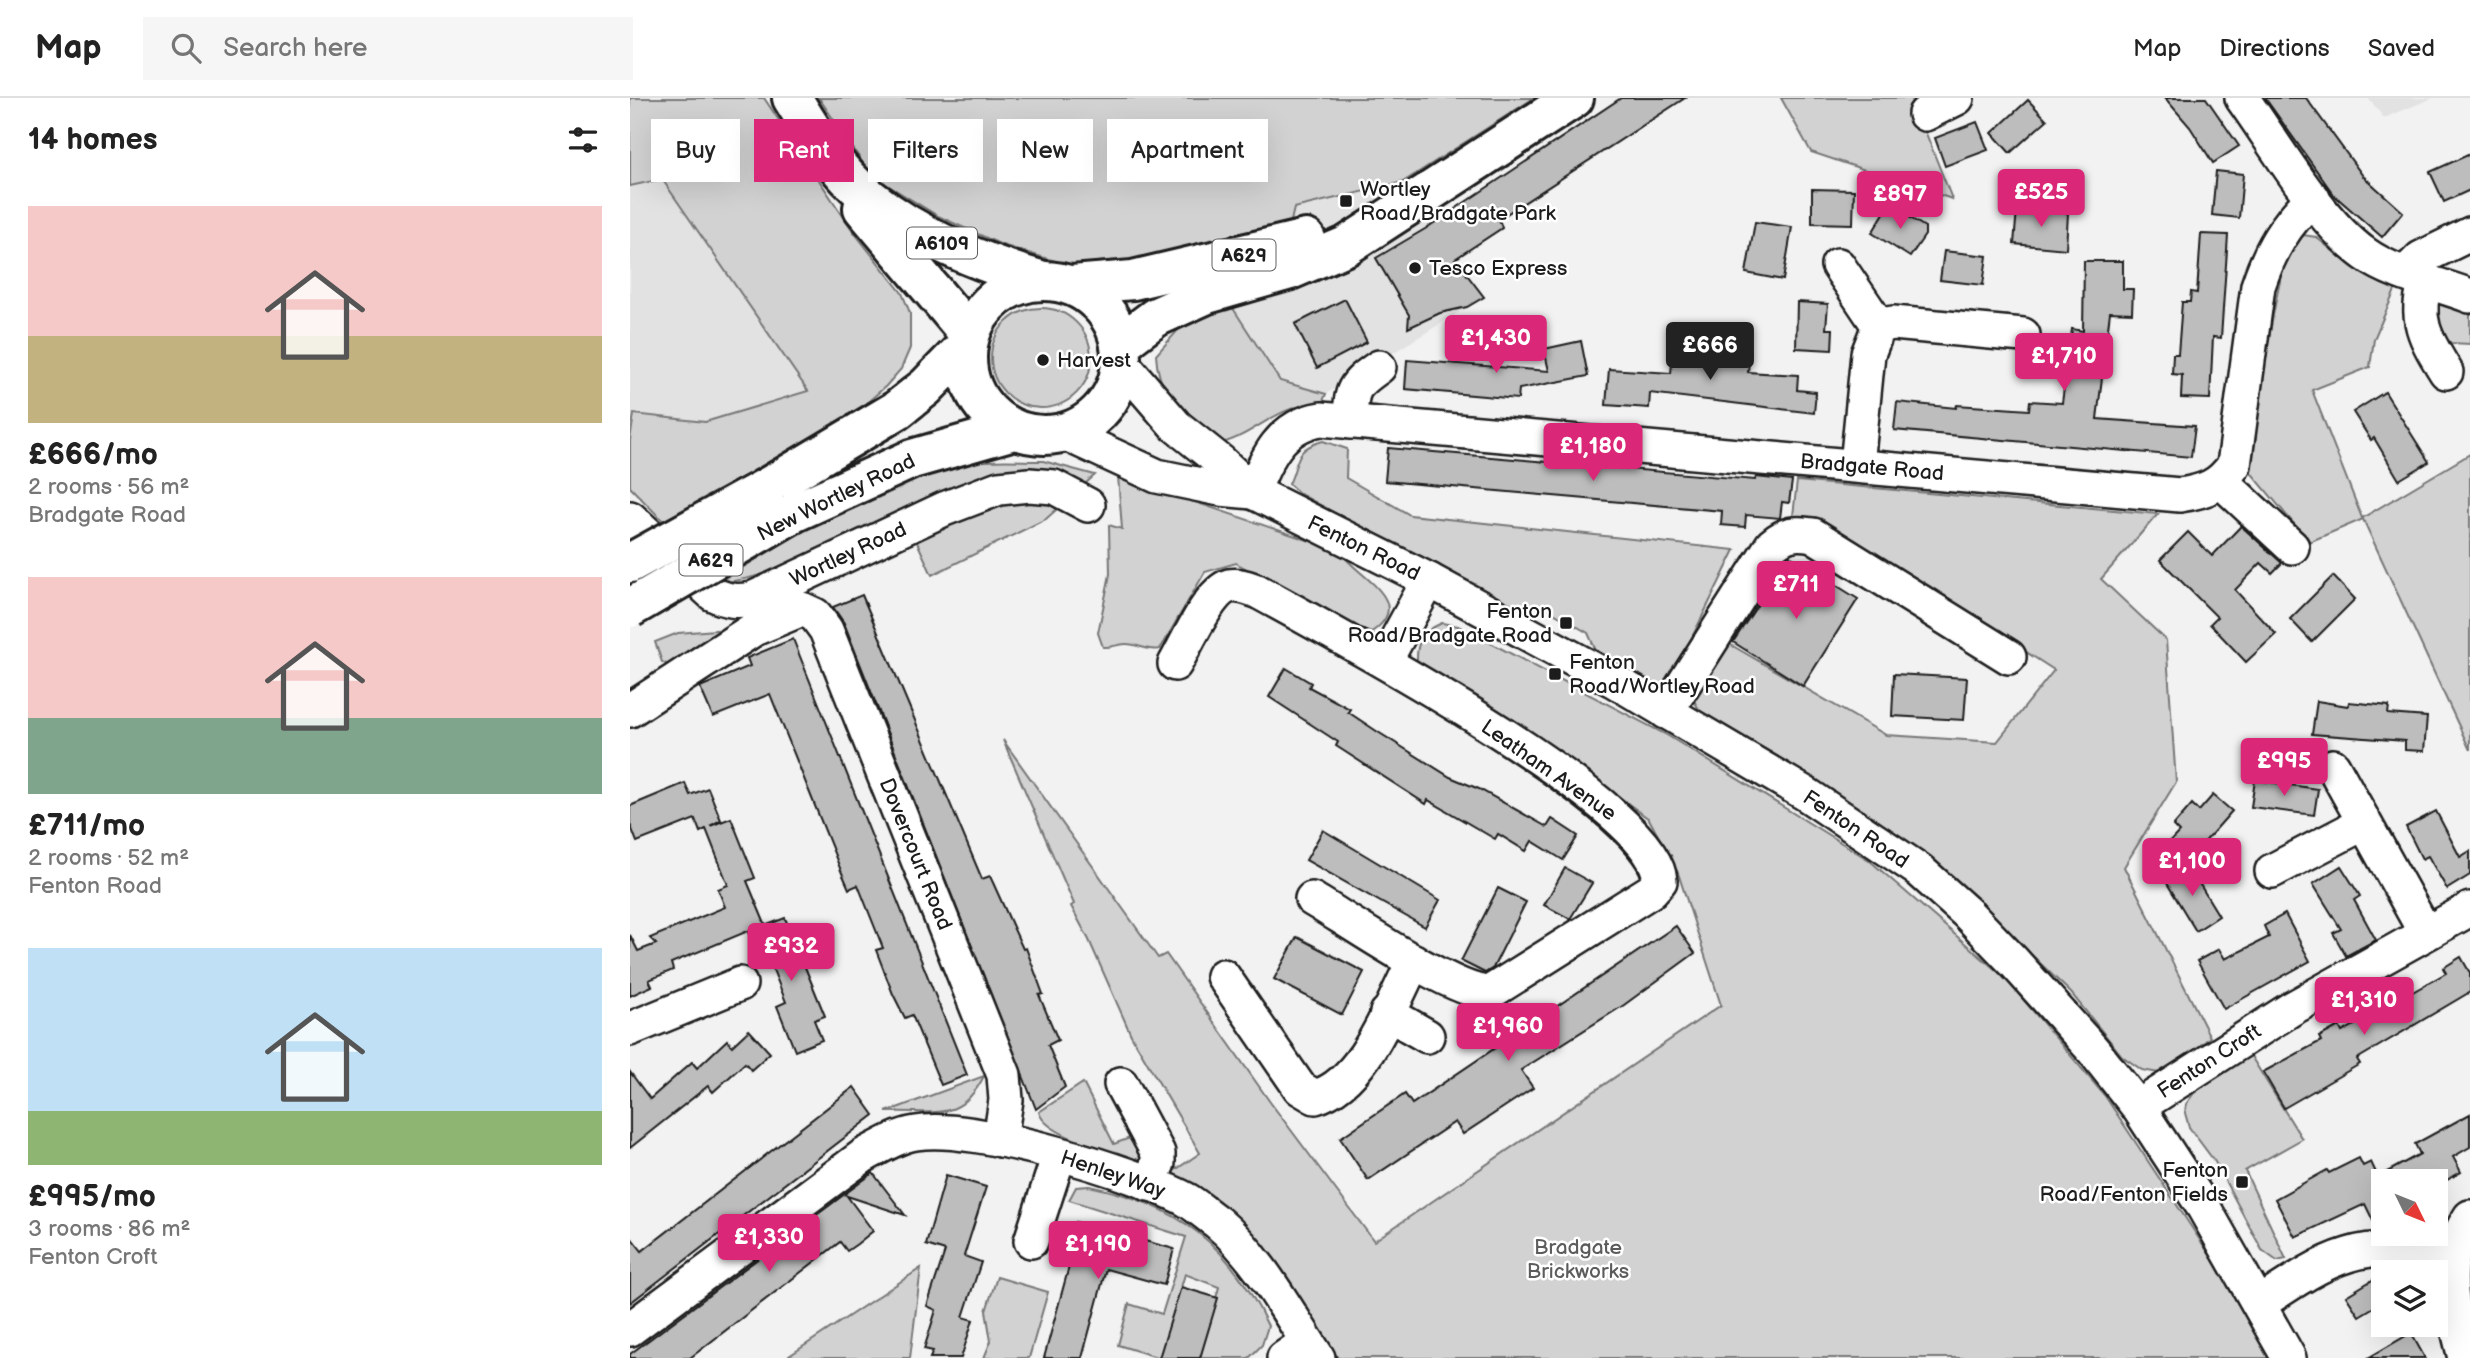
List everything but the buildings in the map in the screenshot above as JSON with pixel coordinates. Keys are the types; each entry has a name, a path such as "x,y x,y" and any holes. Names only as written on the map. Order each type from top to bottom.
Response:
{"main road":[{"name":"A6109","path":"792,98 827,152 855,184 936,241 990,265 1056,283"},
{"name":"A629","path":"1411,204 1294,243 1133,280 1021,284 989,303 977,318 968,340 967,372 976,396 992,416 1014,430 1039,436 1064,433 1086,423 1104,407 1116,386 1121,353 1156,317 1207,294 1290,270 1346,246 1411,204 1574,98"},
{"name":"A6109","path":"855,184 863,208 968,340"},
{"path":"1056,283 1094,299 1111,319 1121,353"},
{"name":"New Wortley Road","path":"630,608 780,500 897,410 926,387 968,340"},
{"name":"New Wortley Road","path":"630,563 780,500 1014,430"}],"street":[{"path":"1925,114 1956,98"},
{"path":"2242,98 2313,198 2365,254 2470,296"},
{"path":"2292,547 2222,482 2234,464 2238,444 2258,286 2279,237 2291,219 2313,198"},
{"path":"2446,372 2420,326 2417,276 2421,258 2470,234"},
{"path":"1838,265 1879,326"},
{"path":"1879,326 1893,323 2023,335"},
{"path":"1857,465 1868,354 1879,326"},
{"name":"Fenton Road","path":"1121,353 1176,426 1253,492 1429,580 1666,712 1807,794 1919,870 1967,913 2014,962 2093,1049 2138,1107 2204,1208 2289,1358"},
{"path":"1350,422 1351,393 1358,382 1379,367"},
{"name":"Bradgate Road","path":"1253,492 1264,463 1290,430 1303,421 1321,419 2180,495 2204,492 2222,482"},
{"name":"Fenton Road","path":"1064,433 1157,476 1253,492"},
{"name":"Wortley Road","path":"630,518 713,594 725,600 739,601 752,599 944,509 999,488 1054,486 1088,505"},
{"path":"1666,712 1772,545 1784,535 1796,532 1813,535 2009,657"},
{"path":"1175,664 1214,595 1227,586 1237,585 1257,591 1385,662 1429,580"},
{"name":"Dovercourt Road","path":"630,710 681,674 775,619 802,609 815,615 826,631 1004,1075 1006,1100 1000,1140"},
{"name":"Leatham Avenue","path":"1312,899 1414,961 1475,993 1489,993 1651,891 1660,881 1659,870 1626,826 1604,805 1520,746 1385,662"},
{"path":"2333,766 2425,932"},
{"path":"2272,871 2364,823"},
{"name":"Fenton Croft","path":"2138,1107 2291,1009 2470,909"},
{"path":"1223,976 1300,1088 1315,1097 1332,1093 1360,1064 1414,961"},
{"path":"630,1028 740,985"},
{"path":"1387,1013 1427,1037"},
{"path":"1121,1084 1157,1153 1158,1163 1149,1184"},
{"name":"Henley Way","path":"630,1329 863,1156 892,1141 916,1133 946,1131 1059,1154 1149,1184 1188,1201 1219,1224 1247,1252 1303,1353"},
{"path":"1031,1241 1059,1154"},
{"path":"2465,1358 2451,1285 2450,1258 2456,1237 2470,1217"},
{"path":"2259,1304 2326,1261 2359,1250 2389,1248 2450,1258"}],"shaded area":[{"path":"2368,98 2433,98 2384,118"},
{"path":"651,181 664,182 809,391 705,422 635,414 630,440 630,186"},
{"path":"1403,182 1484,297 1326,394 1280,381 1199,253 1294,208"}],"green space":[{"path":"630,98 764,98 778,119 754,119 754,182 820,182 853,231 902,293 910,313 910,348 901,369 854,414 665,523 630,487 630,440 634,414 705,422 808,391 664,182 740,182 740,119 651,119 651,181 630,186"},
{"path":"819,98 1534,98 1403,182 1294,208 1288,234 1085,270 1002,245 938,216 882,182 983,182 983,119 868,119 868,171 854,150 854,119 833,119"},
{"path":"1781,98 1912,98 1952,199 1811,152"},
{"path":"2303,235 2316,237 2352,267 2396,288 2374,339 2370,367 2312,390 2362,518 2470,454 2470,750 2363,519 2309,542 2248,469 2282,271 2290,243"},
{"path":"1229,302 1280,381 1326,394 1321,406 1293,408 1232,440 1218,444 1185,415 1168,395 1158,371 1156,355 1185,322"},
{"path":"2443,302 2470,310 2470,344 2451,343 2438,331 2437,305"},
{"path":"1041,308 1060,312 1076,323 1087,339 1091,358 1087,377 1076,393 1060,404 1041,408 1022,404 1006,393 995,377 991,358 995,339 1006,323 1022,312"},
{"path":"1323,441 1347,449 1346,478 1410,515 1735,550 1671,680 1658,687 1644,685 1597,653 1588,633 1543,607 1523,609 1473,589 1300,494 1289,484 1299,457 1313,444"},
{"path":"1043,461 1095,475 1046,519 932,575 917,542 899,514 787,566 740,580 716,583 840,511 906,480 973,462"},
{"path":"1118,476 1340,551 1385,599 1388,610 1383,621 1370,633 1357,630 1236,563 1205,572 1160,649 1126,644 1103,647 1098,633 1110,574 1109,525 1122,529"},
{"path":"1797,481 2158,514 2101,579 2166,640 2176,782 2124,867 2210,1037 2187,1057 2159,1073 2142,1070 2122,1056 2071,993 1989,914 1702,714 1691,696 1726,642 1886,735 1997,742 2054,670 1831,526 1810,517 1793,516"},
{"name":"Bradgate Brickworks","path":"1442,623 1458,626 1665,734 1869,860 2005,978 2105,1096 2223,1275 2269,1358 1338,1358 1315,1325 1168,1175 1200,1153 1131,1035 1071,906 1074,904 1003,740 1158,958 1166,954 1270,1102 1374,1241 1721,1005 1678,873 1649,819 1544,742 1417,664 1421,639 1429,630"},
{"path":"741,628 668,665 662,662 655,642 678,633"},
{"path":"2249,1053 2302,1139 2245,1171 2286,1259 2277,1261 2262,1250 2215,1162 2189,1127 2185,1113 2186,1104 2194,1093"},
{"path":"984,1076 965,1102 954,1108 931,1112 886,1112"},
{"path":"1083,1083 1114,1144 1135,1136 1142,1159 1136,1161 1081,1142 1053,1129 1044,1121 1039,1112"},
{"path":"1089,1186 1149,1204 1197,1232 1218,1250 1253,1297 1268,1326 1262,1345 1249,1358 1200,1358 1219,1287 1185,1274 1160,1358 1118,1345 1129,1304 1162,1314 1186,1237 1069,1200 1076,1187"},
{"path":"921,1268 910,1358 786,1358"},
{"path":"997,1277 1048,1292 1029,1358 984,1358 991,1341 986,1311"}],"place":[{"name":"Wortley Road/Bradgate Park","path":"1346,201"},
{"name":"Tesco Express","path":"1415,268"},
{"name":"Harvest","path":"1043,360"},
{"name":"Fenton Road/Bradgate Road","path":"1566,623"},
{"name":"Fenton Road/Wortley Road","path":"1555,674"},
{"name":"Fenton Road/Fenton Fields","path":"2242,1182"}]}
